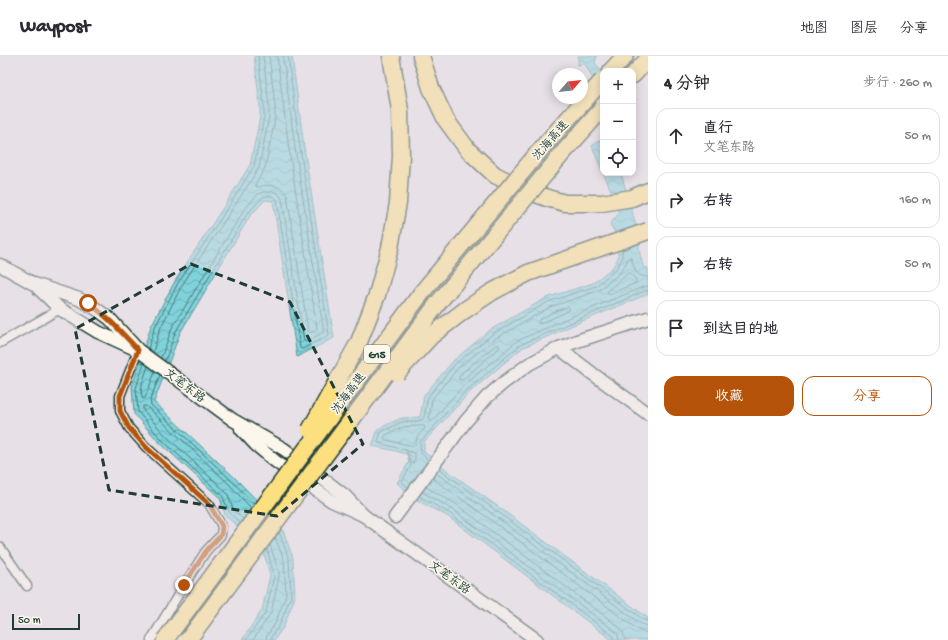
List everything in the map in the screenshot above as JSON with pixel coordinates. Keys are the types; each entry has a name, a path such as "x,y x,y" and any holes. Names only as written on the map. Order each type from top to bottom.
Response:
{"highway":[{"path":"421,56 431,88 446,120 468,150 495,175 523,189 565,203 602,203 632,198 648,191"},
{"path":"614,68 625,56"},
{"path":"636,72 648,59"},
{"path":"275,491 359,342 377,295 390,248 398,203 401,156 400,110 392,62"},
{"name":"沈海高速","path":"165,640 423,291 547,142 600,83"},
{"name":"沈海高速","path":"188,640 438,303 562,154 600,111"},
{"path":"297,493 379,392 432,336 465,310 492,292 528,273 648,231"}],"main road":[{"name":"文笔东路","path":"0,265 34,284 79,298 95,308 110,319 138,350 232,420 256,446 275,461 332,501 363,515 537,640"},
{"name":"文笔东路","path":"34,284 60,309 98,332 138,350"},
{"path":"395,517 466,421 494,391 529,364 559,348 648,318"},
{"path":"559,348 648,414"}],"street":[{"path":"0,343 60,309"},
{"path":"138,350 120,396 120,411 129,428 146,447 209,504 222,526 221,535 206,551 151,640"},
{"path":"0,547 27,586"}],"highlighted area":[{"path":"191,264 290,302 363,444 277,516 109,490 75,329"}],"water":[{"path":"254,56 292,56 304,147 334,338 297,357 273,201 265,200 250,216 180,333 154,402 234,477 281,525 293,558 295,597 283,628 274,640 242,640 262,610 270,575 263,550 225,515 220,498 159,442 134,414 132,387 151,326 175,281 250,165 260,117"},
{"path":"578,56 597,56 595,63 600,69 600,92 585,64 578,65"},
{"path":"600,139 600,166 592,146"},
{"path":"604,176 622,176 637,229 643,267 648,268 648,294 522,348 469,393 424,442 424,452 648,618 648,640 612,640 447,516 420,502 397,483 412,456 372,446 378,429 401,418 420,417 424,395 453,361 490,330 546,298 593,283 613,267 618,258 618,238 610,224 619,213"}],"waterway":[{"path":"407,452 410,463"}],"route":[{"path":"88,303 110,319 138,350 120,396 120,411 129,428 146,447 209,504 222,526 221,535 206,551 184,585"}]}
